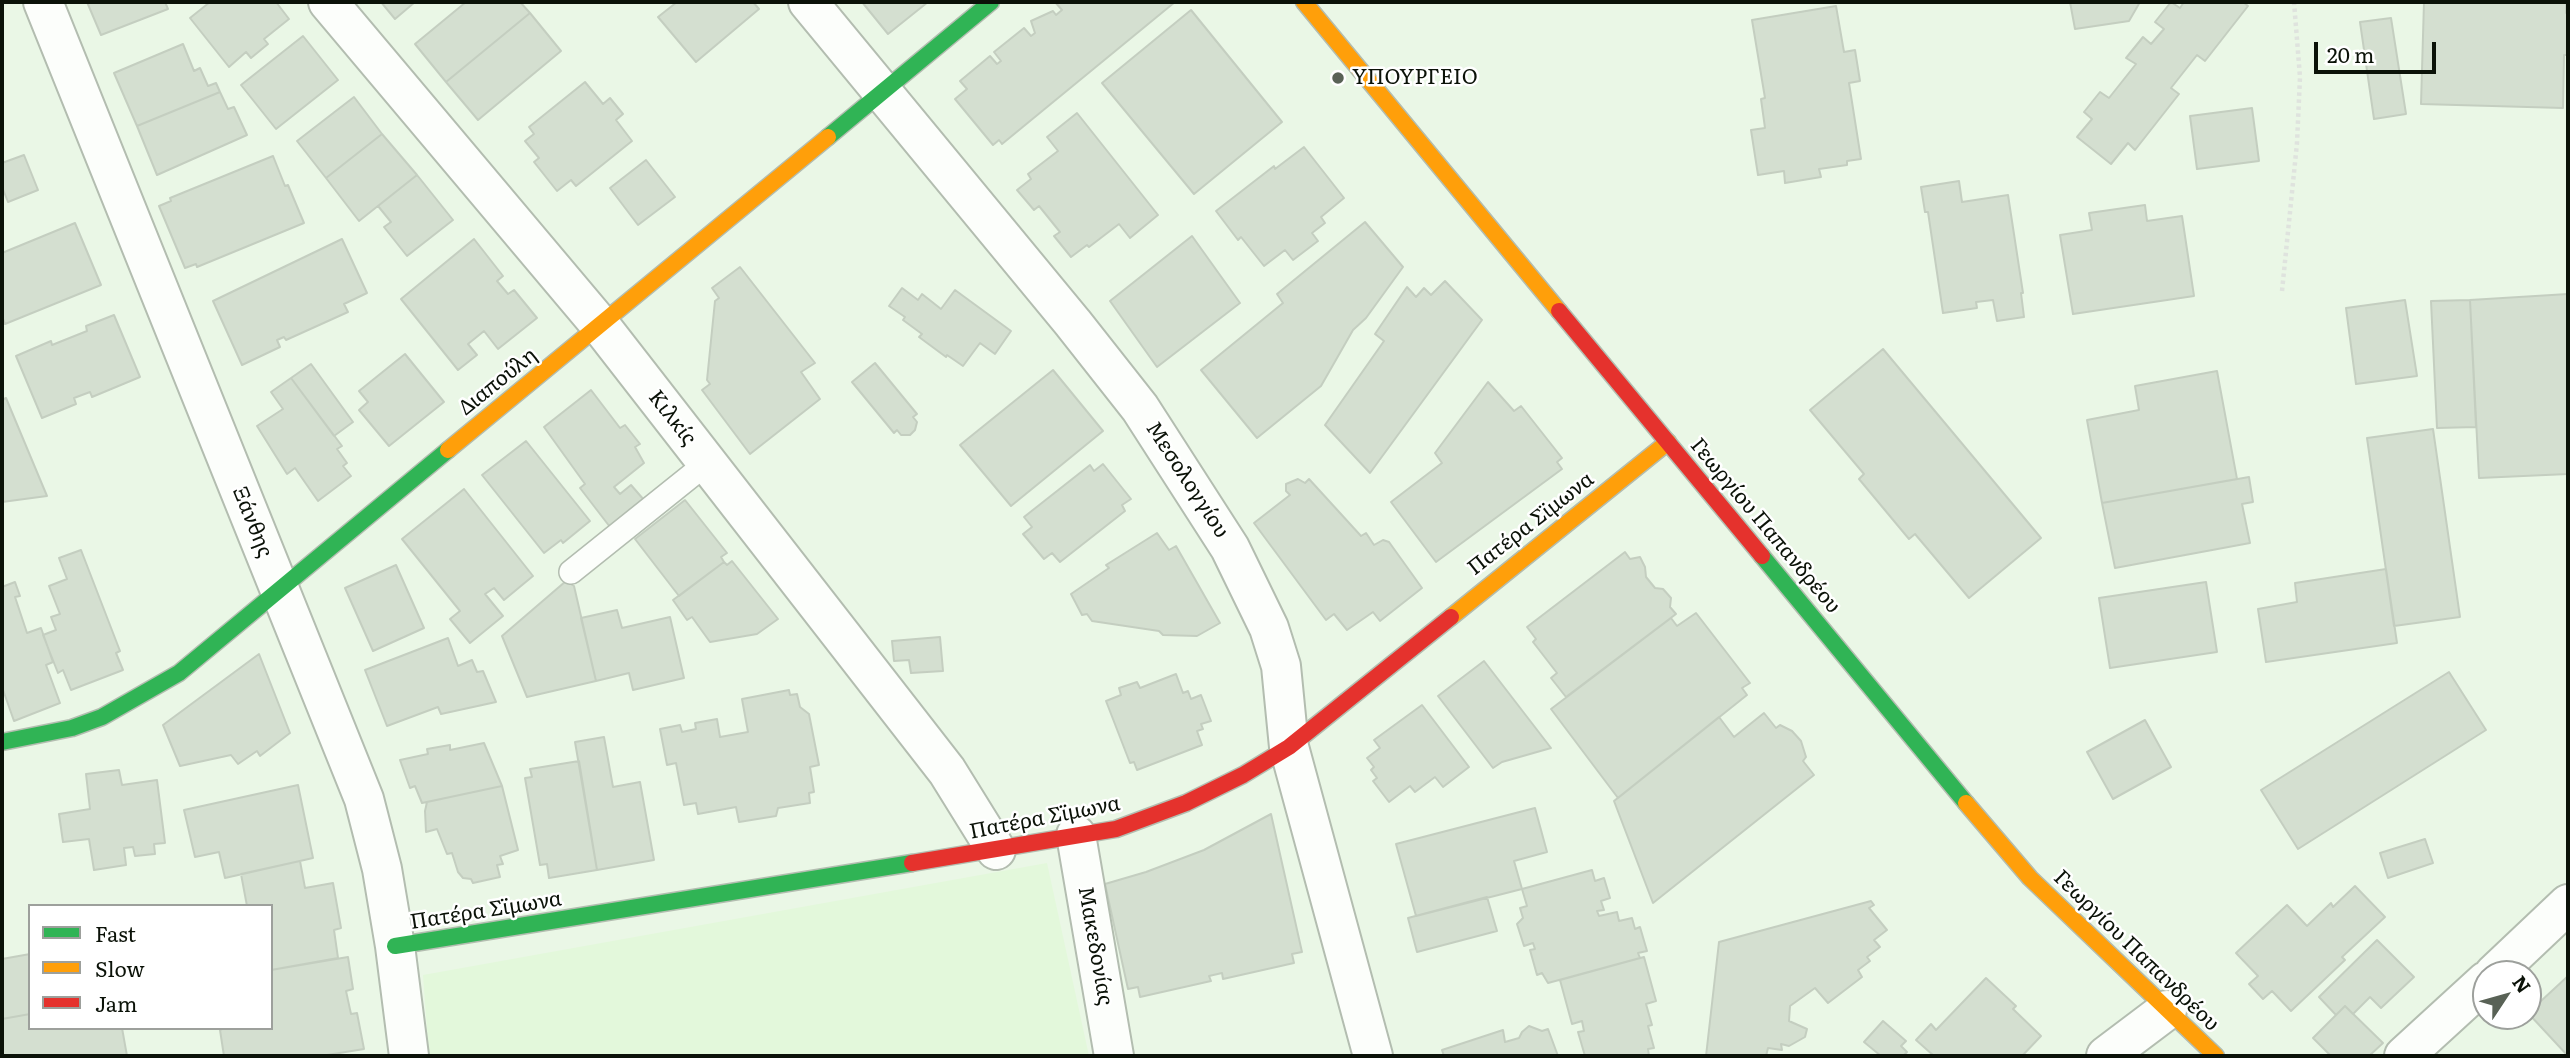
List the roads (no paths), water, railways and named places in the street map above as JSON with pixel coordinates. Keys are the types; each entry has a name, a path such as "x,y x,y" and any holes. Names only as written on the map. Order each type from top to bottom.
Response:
{"street":[{"name":"Ξάνθης","path":"43,2 364,799 382,869 409,1056"},
{"name":"Κιλκίς","path":"328,2 600,325 947,771 996,850"},
{"name":"Μεσολογγίου","path":"808,2 1140,408 1230,548 1269,628 1281,666 1289,747 1373,1056"},
{"name":"Διαπούλη","path":"2,741 72,728 102,717 179,673 991,2"},
{"name":"Γεωργίου Παπανδρέου","path":"1304,2 2003,848 2030,878 2216,1056"},
{"name":"Πατέρα Σϊμωνα","path":"395,946 1116,829 1186,803 1242,775 1289,747 1668,442"},
{"name":"Μακεδονίας","path":"1076,835 1114,1056"},
{"path":"2509,960 2568,904"},
{"path":"2404,1056 2472,994"},
{"path":"2106,1056 2167,1010"}],"lane":[{"path":"571,572 707,463"}],"place":[{"name":"ΥΠΟΥΡΓΕΙΟ","path":"1338,78"}]}
